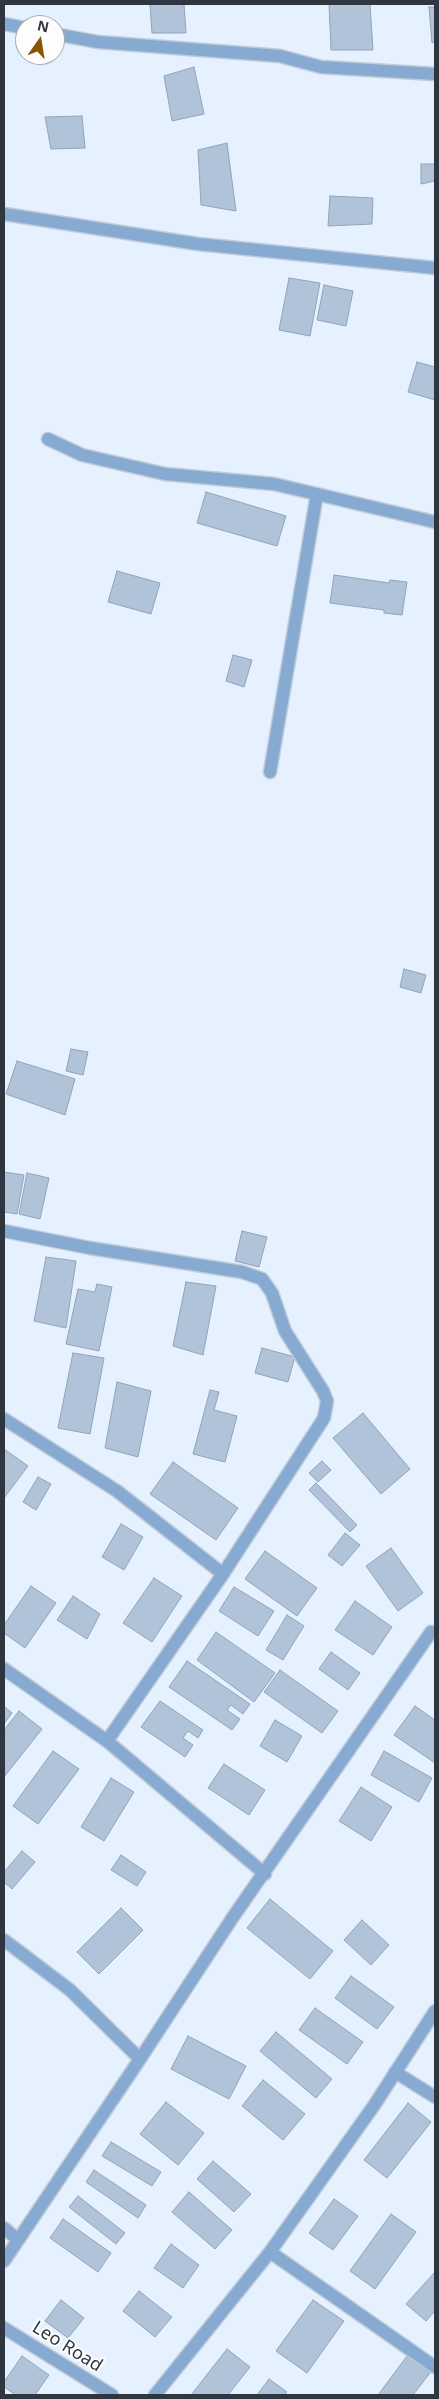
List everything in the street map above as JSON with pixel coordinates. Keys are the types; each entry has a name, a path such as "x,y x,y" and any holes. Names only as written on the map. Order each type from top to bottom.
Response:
{"street":[{"path":"65,36 98,42 280,56 321,67 435,74"},
{"path":"4,214 198,244 435,268"},
{"path":"48,439 82,455 165,474 274,484 435,522"},
{"path":"270,772 317,494"},
{"path":"4,1231 90,1248 242,1272 262,1279 272,1293 286,1332 324,1391 326,1401 324,1418 223,1574 107,1741"},
{"path":"4,1419 117,1491 223,1574"},
{"path":"4,2261 233,1917 265,1874 431,1632"},
{"path":"4,1669 107,1741 265,1874"},
{"path":"4,1940 70,1990 140,2058"},
{"path":"155,2395 270,2252 435,2011"},
{"path":"395,2072 435,2097"},
{"path":"4,2228 17,2239"},
{"path":"270,2252 435,2367"},
{"name":"Leo Road","path":"4,2328 112,2395"}],"building":[{"path":"150,4 184,4 186,33 152,33"},
{"path":"329,4 370,4 373,50 331,50"},
{"path":"429,7 435,7 435,42 432,43"},
{"path":"194,67 204,114 172,121 164,76"},
{"path":"82,116 85,148 51,149 45,117"},
{"path":"227,143 236,211 201,205 198,150"},
{"path":"421,164 435,164 435,181 421,184"},
{"path":"330,196 373,198 372,224 328,226"},
{"path":"289,278 320,283 310,336 279,330"},
{"path":"324,285 353,291 346,326 317,320"},
{"path":"417,362 435,367 435,400 408,392"},
{"path":"206,492 286,516 277,546 197,523"},
{"path":"117,571 160,583 151,614 108,602"},
{"path":"334,575 389,583 390,580 407,582 402,615 384,613 384,610 330,603"},
{"path":"233,655 252,660 244,687 226,681"},
{"path":"404,969 426,975 421,993 400,987"},
{"path":"71,1049 88,1052 83,1075 66,1071"},
{"path":"17,1061 75,1079 65,1115 6,1094"},
{"path":"4,1172 24,1175 17,1214 4,1212"},
{"path":"27,1173 49,1178 40,1219 19,1214"},
{"path":"242,1231 267,1237 259,1267 235,1261"},
{"path":"46,1257 76,1261 66,1328 34,1321"},
{"path":"186,1282 216,1286 203,1355 173,1346"},
{"path":"97,1284 112,1287 99,1351 66,1344 78,1289 95,1292"},
{"path":"262,1348 295,1357 288,1382 255,1373"},
{"path":"73,1353 104,1358 90,1434 58,1428"},
{"path":"117,1382 151,1391 138,1457 105,1448"},
{"path":"210,1390 219,1392 214,1410 237,1416 225,1462 193,1454"},
{"path":"363,1413 410,1469 381,1494 333,1438"},
{"path":"4,1449 28,1466 4,1498"},
{"path":"322,1461 331,1470 318,1482 309,1473"},
{"path":"173,1462 238,1508 216,1540 150,1494"},
{"path":"38,1477 51,1484 36,1510 23,1502"},
{"path":"316,1483 357,1525 350,1532 309,1490"},
{"path":"121,1524 143,1537 124,1570 102,1557"},
{"path":"345,1533 360,1545 342,1566 328,1555"},
{"path":"391,1548 423,1593 398,1611 366,1566"},
{"path":"265,1551 317,1588 297,1616 245,1579"},
{"path":"154,1578 182,1596 152,1642 123,1623"},
{"path":"31,1586 56,1603 25,1648 4,1633 4,1625"},
{"path":"234,1587 274,1611 258,1636 219,1611"},
{"path":"73,1596 100,1614 87,1639 57,1620"},
{"path":"355,1601 392,1627 373,1655 335,1630"},
{"path":"287,1615 304,1626 283,1660 266,1650"},
{"path":"216,1632 275,1673 254,1702 197,1660"},
{"path":"331,1652 360,1673 348,1690 319,1669"},
{"path":"187,1661 250,1704 243,1714 231,1705 227,1710 240,1719 232,1730 169,1687"},
{"path":"280,1670 338,1711 322,1733 264,1692"},
{"path":"160,1701 203,1730 198,1738 188,1731 183,1738 193,1745 185,1757 141,1727"},
{"path":"4,1706 12,1713 4,1724"},
{"path":"415,1706 435,1720 435,1763 394,1735"},
{"path":"19,1711 42,1729 4,1777 4,1730"},
{"path":"275,1720 302,1736 287,1762 260,1746"},
{"path":"53,1751 79,1769 38,1824 13,1806"},
{"path":"384,1751 432,1778 419,1802 371,1775"},
{"path":"224,1764 265,1790 249,1815 208,1788"},
{"path":"111,1778 134,1792 104,1841 81,1827"},
{"path":"361,1787 392,1807 371,1841 339,1821"},
{"path":"22,1851 35,1862 12,1889 4,1882 4,1872"},
{"path":"121,1855 146,1872 137,1886 111,1870"},
{"path":"270,1899 333,1951 310,1979 247,1928"},
{"path":"121,1908 143,1930 99,1974 77,1952"},
{"path":"362,1920 389,1945 371,1965 344,1940"},
{"path":"351,1976 394,2007 377,2029 335,1998"},
{"path":"315,2008 363,2042 347,2064 299,2030"},
{"path":"276,2032 332,2079 316,2098 260,2051"},
{"path":"188,2036 246,2066 229,2099 171,2069"},
{"path":"263,2080 305,2114 283,2140 242,2106"},
{"path":"166,2102 204,2133 178,2165 140,2134"},
{"path":"408,2103 431,2122 387,2178 364,2160"},
{"path":"111,2142 161,2172 152,2186 102,2156"},
{"path":"213,2161 251,2194 234,2212 197,2179"},
{"path":"94,2170 146,2205 138,2218 86,2182"},
{"path":"189,2192 232,2230 215,2249 172,2212"},
{"path":"78,2196 125,2233 116,2244 69,2207"},
{"path":"334,2199 358,2216 333,2250 309,2233"},
{"path":"391,2214 416,2232 375,2289 350,2271"},
{"path":"63,2219 111,2253 98,2272 50,2238"},
{"path":"171,2244 199,2265 183,2288 154,2268"},
{"path":"435,2272 435,2311 426,2321 406,2304"},
{"path":"139,2291 172,2317 155,2337 123,2311"},
{"path":"61,2300 84,2318 68,2338 45,2321"},
{"path":"313,2300 344,2321 307,2373 276,2351"},
{"path":"227,2349 250,2367 228,2395 191,2395"},
{"path":"22,2356 49,2375 35,2395 16,2395 4,2387 4,2382"},
{"path":"407,2356 430,2373 413,2395 378,2395"},
{"path":"269,2379 287,2392 284,2395 257,2395"}]}
